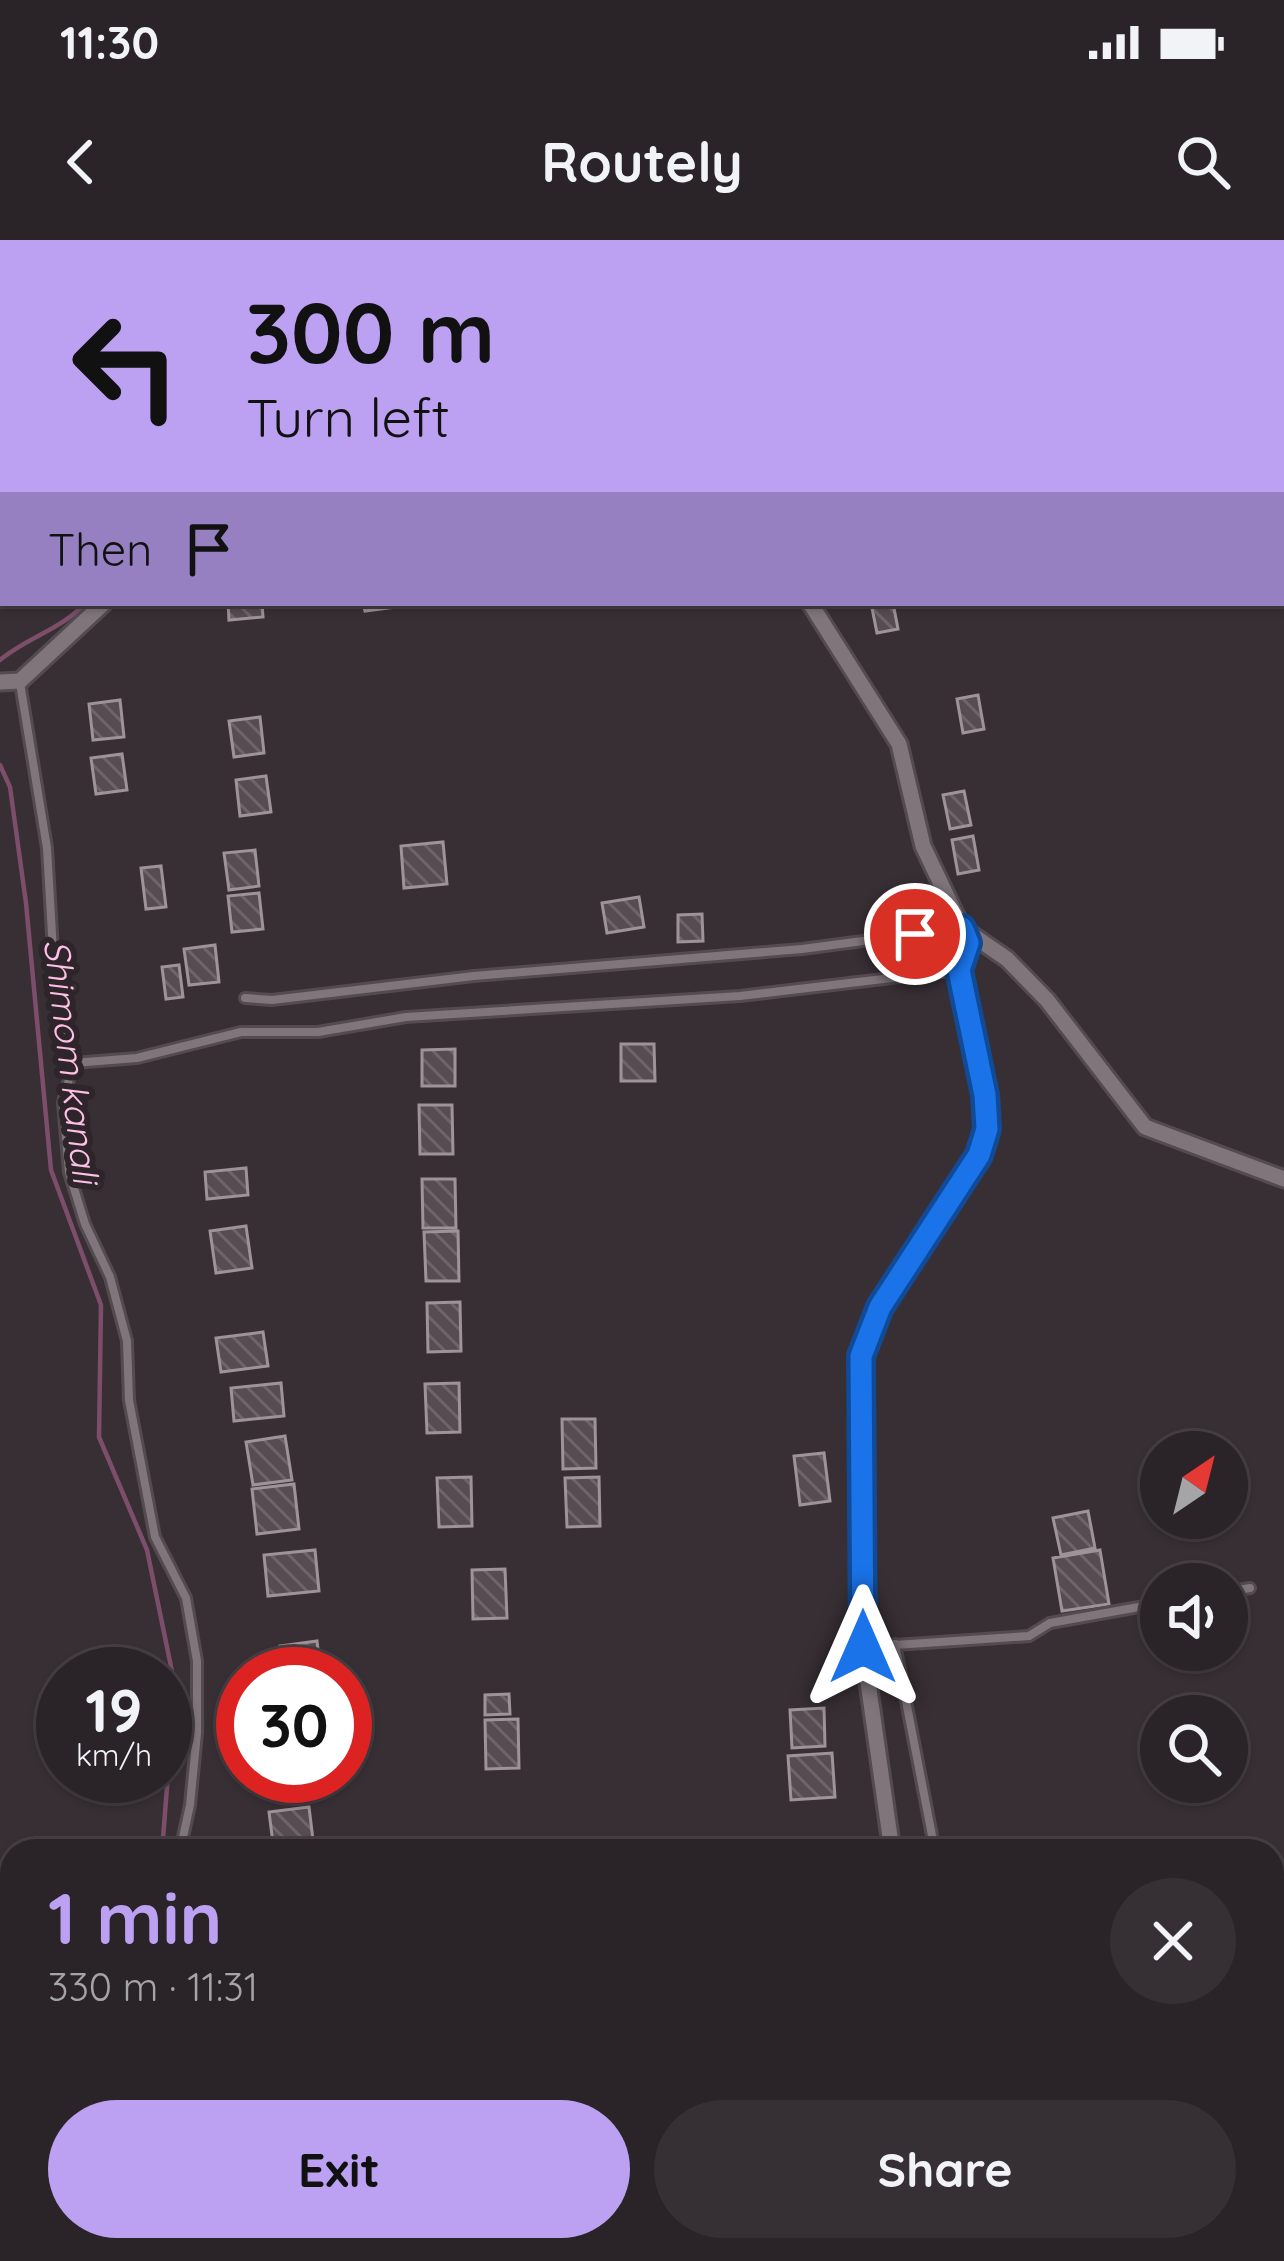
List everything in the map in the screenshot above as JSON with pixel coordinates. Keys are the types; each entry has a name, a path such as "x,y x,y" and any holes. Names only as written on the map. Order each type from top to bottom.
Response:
{"street":[{"path":"0,682 20,681 101,606"},
{"path":"812,606 899,744 923,846 962,928 1007,959 1046,1000 1145,1127 1284,1179"},
{"path":"890,1839 863,1647 861,1356 880,1307 979,1155 987,1129 985,1095 959,970"}],"lane":[{"path":"20,681 46,848 57,1020 73,1064 62,1102 70,1172 85,1224 110,1277 127,1342 129,1400 155,1537 186,1598 197,1661 197,1733 183,1839"},
{"path":"73,1064 137,1058 241,1032 318,1032 406,1017 740,996 959,970 968,943 962,928 802,949 474,976 272,1000 244,998"},
{"path":"863,1647 1029,1636 1050,1623 1140,1608"},
{"path":"895,1644 933,1839"}],"building":[{"path":"228,606 262,606 263,617 229,620"},
{"path":"364,606 404,606 365,611"},
{"path":"872,606 894,606 898,629 877,633"},
{"path":"978,695 984,729 963,733 957,699"},
{"path":"120,700 124,737 93,740 89,704"},
{"path":"260,717 264,753 234,757 229,721"},
{"path":"122,754 127,790 96,794 91,758"},
{"path":"266,776 271,812 240,816 236,780"},
{"path":"964,791 971,825 950,829 943,795"},
{"path":"973,836 979,870 958,874 952,840"},
{"path":"443,842 447,884 404,888 401,846"},
{"path":"255,850 259,886 229,890 224,853"},
{"path":"161,866 166,907 146,909 141,868"},
{"path":"259,893 263,929 232,932 228,896"},
{"path":"639,897 644,927 607,933 602,903"},
{"path":"702,914 703,941 678,942 678,915"},
{"path":"215,945 219,982 189,985 184,949"},
{"path":"179,965 183,997 166,999 162,967"},
{"path":"621,1044 654,1044 655,1081 621,1081"},
{"path":"455,1049 455,1086 422,1086 422,1050"},
{"path":"419,1105 452,1105 453,1154 420,1154"},
{"path":"246,1168 248,1195 207,1199 205,1172"},
{"path":"422,1179 455,1179 456,1228 423,1228"},
{"path":"246,1226 252,1268 216,1273 210,1231"},
{"path":"458,1231 459,1281 426,1281 424,1232"},
{"path":"460,1302 461,1351 428,1352 427,1303"},
{"path":"263,1332 268,1366 221,1372 216,1338"},
{"path":"281,1383 284,1416 234,1421 231,1388"},
{"path":"459,1383 460,1432 427,1433 425,1384"},
{"path":"562,1419 595,1419 596,1468 563,1469"},
{"path":"285,1436 292,1480 253,1485 246,1442"},
{"path":"824,1453 830,1501 800,1505 794,1456"},
{"path":"471,1477 472,1526 439,1527 437,1478"},
{"path":"599,1477 600,1526 567,1527 565,1478"},
{"path":"294,1484 299,1529 257,1534 252,1489"},
{"path":"1088,1511 1095,1548 1061,1555 1053,1518"},
{"path":"315,1550 319,1591 268,1596 264,1555"},
{"path":"1100,1550 1109,1604 1062,1611 1053,1558"},
{"path":"505,1569 507,1618 473,1619 472,1570"},
{"path":"317,1641 318,1647 280,1647"},
{"path":"509,1694 510,1714 485,1715 485,1695"},
{"path":"824,1708 825,1746 792,1748 790,1710"},
{"path":"518,1719 519,1768 486,1769 485,1720"},
{"path":"832,1753 835,1797 791,1800 788,1756"},
{"path":"309,1807 313,1839 272,1839 269,1812"}],"waterway":[{"name":"Shimom kanali","path":"0,660 82,606"},
{"name":"Shimom kanali","path":"0,765 10,787 26,903 51,1170 101,1305 99,1437 147,1550 175,1686 163,1839"}],"route":[{"path":"863,1647 861,1356 880,1307 979,1155 987,1129 985,1095 959,970 968,943 962,928 915,934"}]}
